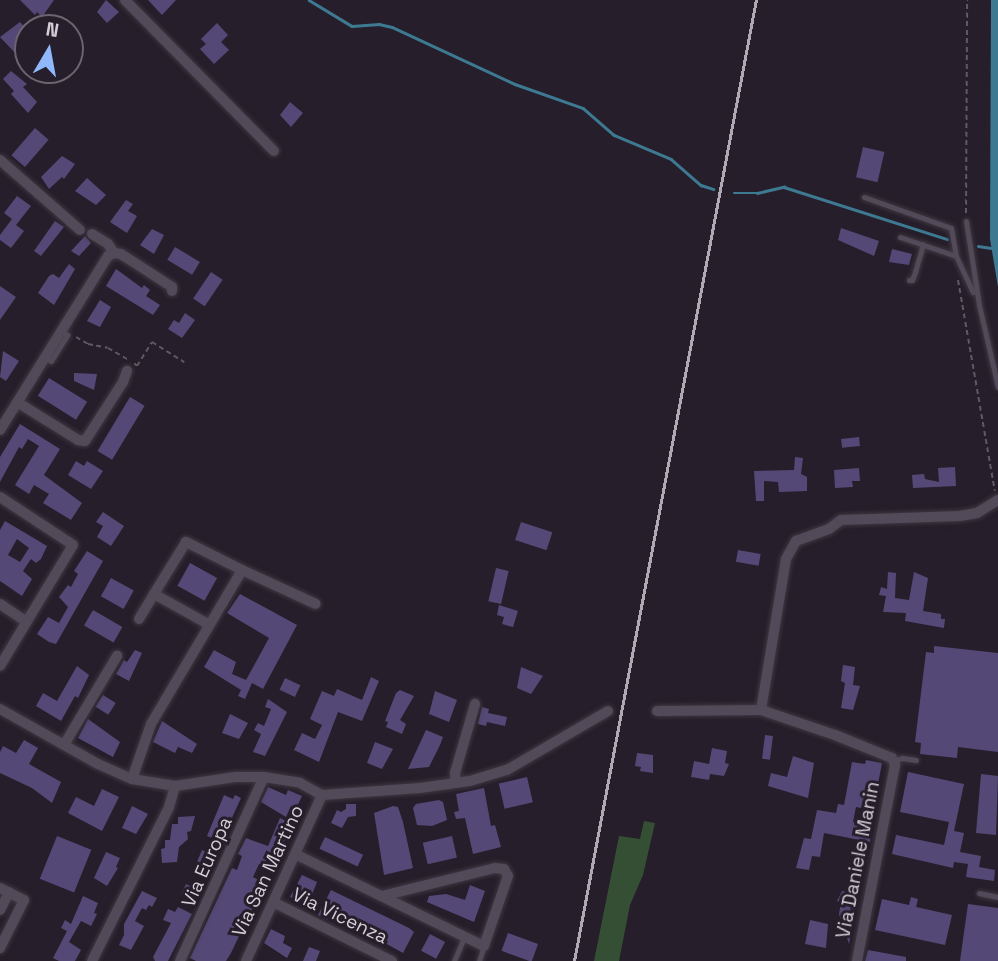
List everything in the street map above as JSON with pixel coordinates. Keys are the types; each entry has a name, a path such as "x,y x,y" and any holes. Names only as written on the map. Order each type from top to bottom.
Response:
{"street":[{"path":"125,0 274,151"},
{"path":"0,160 86,232 108,244 114,253 172,287 172,291"},
{"path":"0,430 108,256 114,253"},
{"path":"17,402 78,440 85,441 123,382 127,371"},
{"path":"0,497 73,545 0,666"},
{"path":"761,710 786,559 796,541 829,529 841,520 960,516 977,513 994,502"},
{"path":"139,619 186,542 316,604"},
{"path":"132,779 151,724 242,570"},
{"path":"154,594 208,624"},
{"path":"0,604 27,621"},
{"path":"64,745 117,656"},
{"path":"456,783 456,773 475,704"},
{"path":"0,709 132,779 175,786 235,777 264,777 300,783 322,795 456,783 508,770 608,711"},
{"name":"Via Daniele Manin","path":"657,711 761,710 835,735 894,761 857,961"},
{"name":"Via Europa","path":"181,960 264,777"},
{"path":"92,961 169,807 175,786"},
{"name":"Via San Martino","path":"246,961 322,795"},
{"path":"295,853 464,937 484,946 508,876 504,869 495,868 382,896"},
{"path":"0,910 4,890 24,900 0,948"},
{"name":"Via Vicenza","path":"273,902 392,961"}],"lane":[{"path":"864,197 951,228 956,257 977,298"},
{"path":"966,221 977,298 998,387"},
{"path":"900,237 956,257"},
{"path":"909,280 912,280 923,244"},
{"path":"894,761 902,758 916,760"},
{"path":"979,893 998,897"},
{"path":"454,961 464,937"},
{"path":"479,961 484,946"}],"path":[{"path":"966,221 967,0"},
{"path":"957,277 995,483 994,502"},
{"path":"62,330 88,344 107,348 137,366 152,342 184,362"}],"green space":[{"path":"644,821 655,823 643,875 630,905 619,961 594,961 619,836 640,839"}],"water":[{"path":"991,0 998,0 998,287 990,239"}],"building":[{"path":"20,0 54,0 44,14 34,14"},
{"path":"106,0 119,12 107,23 97,12"},
{"path":"148,0 176,0 162,15"},
{"path":"217,23 228,35 221,42 229,50 214,64 200,49 206,44 201,39"},
{"path":"14,26 14,52 0,37"},
{"path":"11,71 14,73 14,84 27,84 23,87 37,102 28,113 11,94 14,91 3,79"},
{"path":"290,102 303,113 291,127 280,115"},
{"path":"35,128 49,140 25,167 11,155"},
{"path":"863,147 884,152 877,182 856,177"},
{"path":"62,156 75,164 64,179 62,177 49,189 41,177"},
{"path":"87,178 106,195 96,205 75,191"},
{"path":"17,196 31,206 16,225 24,231 11,248 0,240 0,235 12,219 4,213"},
{"path":"126,200 133,204 128,211 137,216 127,233 110,222"},
{"path":"55,221 64,227 41,256 34,251"},
{"path":"841,228 879,241 874,256 838,240"},
{"path":"152,229 164,235 154,254 140,245"},
{"path":"85,236 91,243 79,256 71,251"},
{"path":"175,247 200,262 192,275 167,260"},
{"path":"892,249 912,254 909,265 889,262"},
{"path":"69,264 75,269 54,305 38,293 49,276 53,274 59,278"},
{"path":"116,269 142,288 144,285 150,290 146,296 160,305 153,315 106,286"},
{"path":"211,272 223,280 205,306 193,299"},
{"path":"0,286 16,297 0,320"},
{"path":"100,300 111,307 100,327 87,321"},
{"path":"185,313 195,320 182,338 168,329 174,320 179,323"},
{"path":"3,351 19,361 6,381 0,377"},
{"path":"74,373 97,374 94,390 74,381"},
{"path":"49,378 87,402 76,420 38,396"},
{"path":"130,397 145,406 112,460 98,451"},
{"path":"20,424 60,449 44,475 82,503 71,520 43,503 49,494 34,485 29,494 15,485 39,446 28,439 22,449 19,447 0,482 0,457"},
{"path":"859,437 860,446 842,448 841,439"},
{"path":"795,457 803,458 801,474 807,477 807,491 779,492 778,482 764,481 764,501 756,501 754,471 794,470"},
{"path":"76,461 84,466 87,461 103,471 91,489 68,475"},
{"path":"955,467 956,486 913,488 912,475 924,474 925,479 939,482 938,468"},
{"path":"859,468 860,481 852,481 853,487 835,488 834,470"},
{"path":"103,512 124,526 111,546 97,537 103,526 96,522"},
{"path":"5,521 47,546 41,559 36,563 31,559 23,571 32,579 22,596 0,581 0,530","holes":["17,539 29,548 20,562 8,555"]},
{"path":"521,522 552,532 547,550 515,540"},
{"path":"738,550 761,554 759,566 736,562"},
{"path":"87,551 103,561 56,644 49,642 37,634 48,617 59,623 68,607 59,597 68,585 71,587 78,574 74,571"},
{"path":"190,563 217,578 205,601 177,586"},
{"path":"496,568 509,571 501,604 488,601"},
{"path":"888,572 896,573 895,598 909,600 914,572 928,578 923,611 941,614 941,619 945,619 944,628 905,621 906,613 883,612 886,596 879,595 881,587 887,589"},
{"path":"111,578 134,591 124,609 101,596"},
{"path":"240,594 297,625 263,689 252,683 245,699 238,696 241,690 204,667 214,650 236,662 232,674 246,680 269,638 227,613"},
{"path":"499,605 518,611 513,627 502,624 504,617 497,615"},
{"path":"93,610 122,627 113,643 84,626"},
{"path":"934,646 998,653 998,752 958,747 957,758 920,754 921,743 915,742 926,652 934,653"},
{"path":"135,650 142,653 129,681 116,674 124,660 127,662"},
{"path":"843,665 855,667 853,685 860,686 853,710 841,708 845,683 841,681"},
{"path":"77,666 89,675 78,698 75,696 61,721 36,706 43,693 57,701"},
{"path":"521,667 543,676 531,694 517,688"},
{"path":"371,677 379,681 362,721 338,712 319,762 294,750 302,733 315,739 322,725 310,719 322,691 334,696 337,689 362,700"},
{"path":"285,678 300,685 295,697 280,690"},
{"path":"400,690 414,696 400,720 406,724 402,734 386,727 388,722 385,721 396,693"},
{"path":"435,691 457,700 449,722 429,714"},
{"path":"103,695 116,703 108,715 96,707"},
{"path":"268,699 287,712 265,756 253,752 261,734 254,730 258,723 264,726 271,709 265,707"},
{"path":"482,707 489,709 488,713 507,717 505,726 487,722 486,726 478,724"},
{"path":"230,714 248,723 239,739 222,733"},
{"path":"88,719 120,742 113,757 78,738"},
{"path":"162,721 197,744 192,753 178,747 175,753 153,742"},
{"path":"426,730 443,737 440,745 429,767 408,769"},
{"path":"765,735 773,736 770,760 762,759"},
{"path":"24,740 38,748 29,764 61,782 52,803 32,788 0,773 0,752 3,746 16,753"},
{"path":"375,742 393,749 382,769 367,763"},
{"path":"712,748 727,751 725,763 729,764 724,776 710,774 709,780 691,777 694,761 709,764"},
{"path":"637,753 653,755 653,773 640,771 641,767 635,766"},
{"path":"793,756 814,763 808,798 768,786 771,773 787,777"},
{"path":"866,760 882,763 873,810 856,807 853,822 860,823 859,830 872,832 870,842 824,833 820,857 812,856 809,870 796,868 804,838 811,839 817,810 836,813 838,804 844,805 852,762 865,764"},
{"path":"908,772 964,784 954,831 964,833 960,852 981,856 979,867 995,870 994,881 966,877 968,864 954,862 953,868 892,854 896,835 944,845 949,822 900,812"},
{"path":"981,774 998,776 996,835 976,833"},
{"path":"527,777 533,802 505,809 499,784"},
{"path":"268,787 286,795 288,790 302,796 296,809 291,806 286,817 261,802"},
{"path":"484,788 491,826 495,825 501,847 473,854 465,818 456,819 454,812 459,811 456,794"},
{"path":"102,789 119,797 102,831 68,813 76,797 94,806"},
{"path":"224,795 233,799 235,795 241,798 221,842 207,836"},
{"path":"439,800 443,802 447,820 432,826 417,825 413,808 416,804"},
{"path":"346,804 356,804 356,816 348,817 342,828 331,823 337,810 341,812 346,809"},
{"path":"132,806 148,814 136,834 122,828"},
{"path":"393,806 398,807 403,822 413,868 384,875 374,813"},
{"path":"195,816 191,831 187,832 188,839 179,847 177,862 162,863 161,849 165,848 165,840 170,840 172,824 178,824 178,817"},
{"path":"280,818 292,824 271,870 259,864 253,877 264,883 249,918 240,914 234,929 241,932 226,961 196,961 190,958 232,868 237,870 242,856 238,854 246,838 268,846"},
{"path":"57,836 91,850 74,893 40,879"},
{"path":"452,836 457,857 428,864 423,843"},
{"path":"325,837 363,855 358,867 320,849"},
{"path":"202,850 211,854 209,858 214,860 207,875 194,869"},
{"path":"106,852 120,858 116,867 118,868 107,886 94,878"},
{"path":"302,875 317,882 308,905 290,897"},
{"path":"186,884 199,890 194,900 181,894"},
{"path":"470,885 485,891 474,922 427,902 429,896 446,894 465,900"},
{"path":"331,890 414,932 403,953 330,913 327,920 318,915"},
{"path":"142,891 157,898 152,907 149,905 146,910 142,908 135,921 144,926 131,950 119,945 124,935 124,924"},
{"path":"842,891 858,894 849,944 839,914 841,902 837,901"},
{"path":"83,896 98,903 94,913 97,914 91,926 81,921 69,942 81,950 75,961 59,961 53,958 67,931 61,928 65,920 71,924"},
{"path":"911,897 918,899 916,907 952,915 945,945 875,930 882,899 909,905"},
{"path":"968,904 998,908 998,961 960,961"},
{"path":"178,907 192,914 168,961 155,961 153,957 171,923 163,920 168,909 175,912"},
{"path":"810,920 828,924 826,948 805,944"},
{"path":"271,929 285,936 283,943 292,948 287,958 264,943"},
{"path":"508,933 538,944 532,961 502,951"},
{"path":"430,934 445,942 436,959 421,951"},
{"path":"309,947 320,951 316,961 303,961"},
{"path":"868,950 906,957 906,961 865,961"}],"waterway":[{"path":"309,0 352,26 379,24 392,27 515,84 583,108 614,135 671,159 701,185 713,189"},
{"path":"734,193 757,193 784,187 947,239"},
{"path":"978,246 993,248 998,244"}],"railway":[{"path":"574,961 756,0"}]}
